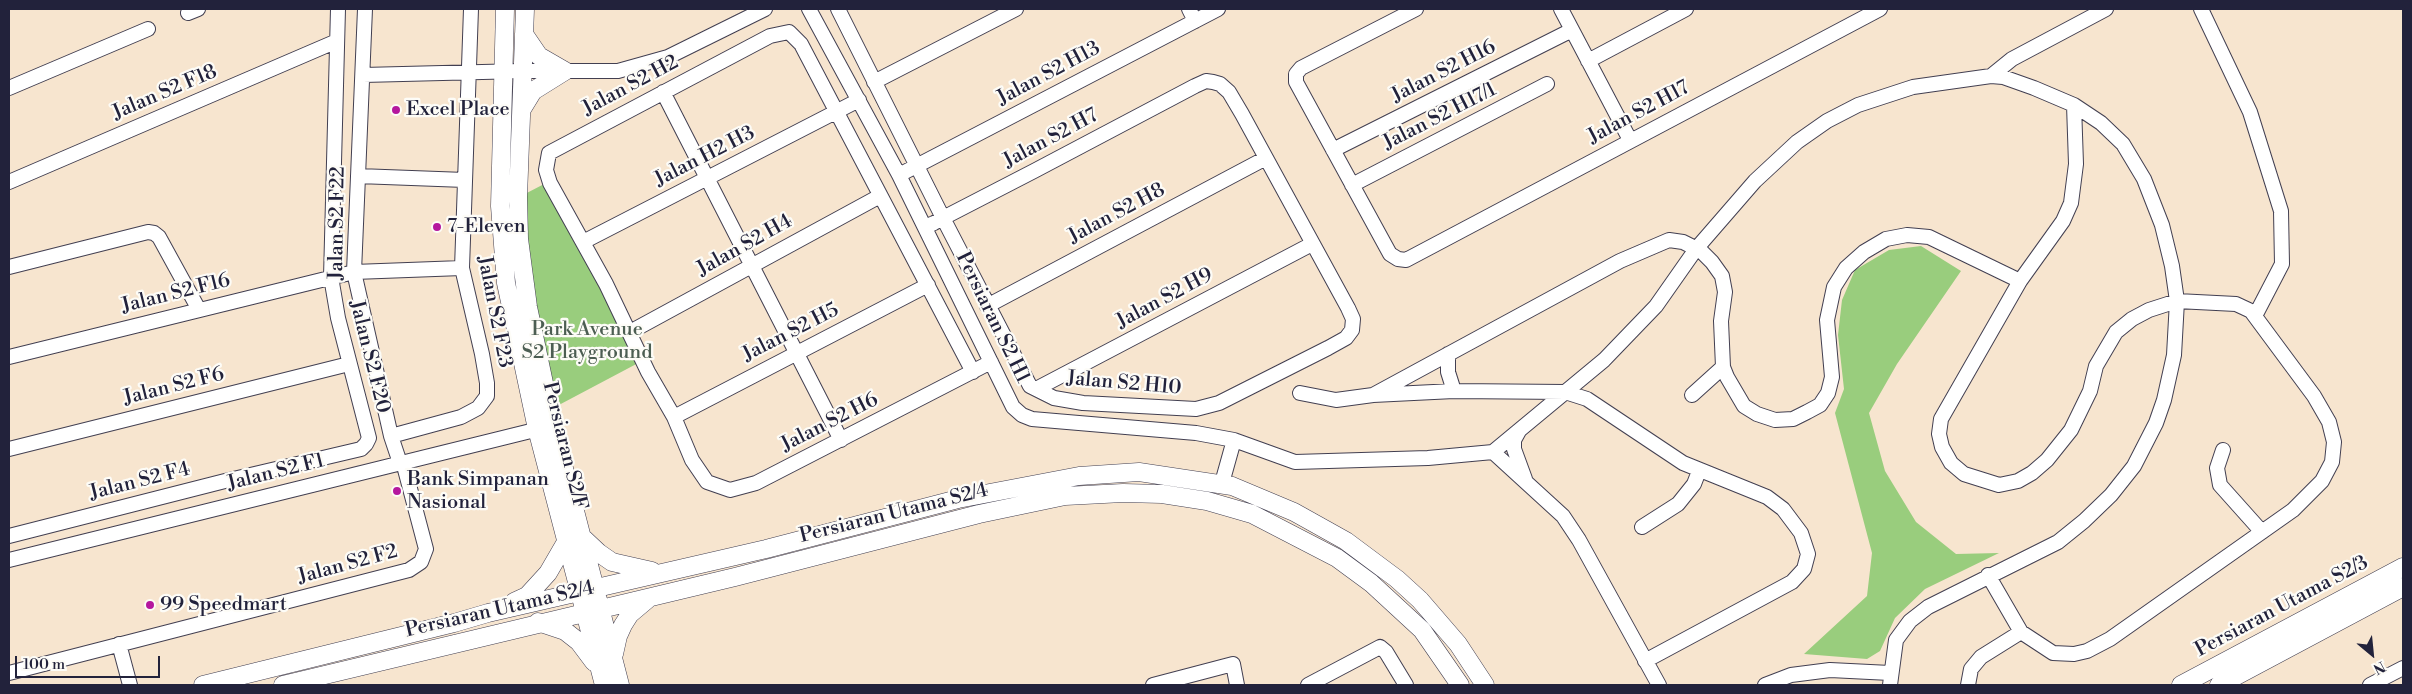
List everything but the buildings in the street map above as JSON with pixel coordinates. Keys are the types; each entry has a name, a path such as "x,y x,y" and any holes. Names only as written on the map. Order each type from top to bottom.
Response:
{"main road":[{"name":"Persiaran S2/F","path":"506,9 521,112 518,197 519,239 545,428"},
{"name":"Persiaran S2/F","path":"525,9 524,34 514,71 500,206 505,273 515,333 545,428 574,540 579,593 593,609"},
{"path":"521,112 533,91 565,71 539,56 524,34"},
{"path":"488,612 579,593 766,549 958,499 1079,476 1138,472 1222,483 1294,512 1346,541 1397,579 1438,621 1458,644 1485,685"},
{"name":"Persiaran Utama S2/4","path":"282,685 538,622 735,577 1033,502 1091,494 1162,494 1207,501 1252,514 1337,558 1371,582 1422,630 1459,684"},
{"name":"Persiaran S2/F","path":"574,540 597,588 593,609"},
{"path":"488,612 527,596 574,540 612,562 660,573"},
{"name":"Persiaran Utama S2/3","path":"2181,685 2403,567"},
{"name":"Persiaran Utama S2/3","path":"2219,685 2403,587"},
{"path":"604,685 606,664 623,625 630,614 654,595"},
{"path":"593,609 606,664"},
{"name":"Persiaran Utama S2/4","path":"203,685 454,623 488,612"},
{"path":"538,622 565,631 606,664 620,685"}],"street":[{"name":"Jalan S2 F20","path":"338,9 331,278 348,364 369,438 366,444"},
{"name":"Jalan S2 F22","path":"365,9 354,272 391,436 401,463"},
{"name":"Jalan S2 F23","path":"391,436 461,417 478,408 487,396 484,363 462,268 471,9"},
{"path":"363,75 469,74 514,71 618,71 642,66 668,57 765,9"},
{"name":"Persiaran S2 H1","path":"809,9 899,175 1013,407 1022,415 1032,419 1196,433 1234,440 1295,462 1428,458 1493,452"},
{"name":"Jalan S2 H10","path":"838,9 1025,380 1036,389 1054,398 1083,403 1196,409 1219,403 1328,348 1346,338 1352,330 1353,319 1229,92 1213,82 1206,81 1195,86"},
{"path":"874,82 1016,9"},
{"name":"Jalan S2 H13","path":"899,175 1192,15 1218,9"},
{"path":"1352,185 1296,82 1296,74 1301,68 1416,9"},
{"path":"1561,9 1630,140"},
{"path":"1588,61 1686,9"},
{"name":"Jalan S2 H17","path":"1352,185 1390,254 1398,260 1406,260 1418,256 1861,13 1880,9"},
{"path":"1991,76 2012,59 2106,9"},
{"path":"2201,9 2250,112 2281,211 2282,264 2255,316"},
{"path":"9,88 148,29"},
{"name":"Jalan S2 H16","path":"1333,150 1572,30"},
{"name":"Jalan S2 H2","path":"550,183 546,170 549,154 770,36 789,32 801,44 840,110"},
{"name":"Jalan S2 F18","path":"9,182 337,41"},
{"path":"1659,685 1579,540 1562,516 1493,452 1604,360 1656,306 1696,249 1755,181 1797,142 1827,121 1858,105 1913,87 1991,76 2003,76 2074,105 2101,123 2122,144 2144,179 2162,225 2172,266 2177,301 2174,355 2164,400 2156,423 2134,466 2111,495 2058,542 2022,561 1988,575 1928,607 1910,621 1896,640 1890,679 1830,670 1791,674 1765,685"},
{"name":"Jalan S2 H17/1","path":"1352,185 1547,84"},
{"name":"Jalan S2 H7","path":"925,227 1195,86"},
{"path":"663,92 841,440"},
{"name":"Jalan H2 H3","path":"583,242 859,100"},
{"path":"1988,575 2021,632 2053,653 2074,654 2087,651 2110,639 2293,510 2322,481 2332,462 2334,442 2329,422 2314,396 2251,311 2236,304 2177,301 2149,310 2132,319 2116,332 2096,366 2090,391 2071,430 2047,460 2032,473 2018,481 2000,485 1964,474 1951,463 1942,447 1939,434 1941,420 2020,281 2059,226 2071,204 2076,164 2074,105"},
{"path":"840,110 880,196 973,372"},
{"name":"Jalan S2 H8","path":"987,306 1266,158"},
{"path":"358,176 465,180"},
{"name":"Jalan S2 H6","path":"550,183 630,332 674,418 692,460 707,482 730,490 756,483 991,362"},
{"name":"Jalan S2 H4","path":"630,332 880,196"},
{"path":"9,267 148,232 154,233 159,236 198,308"},
{"path":"1373,395 1654,244 1669,240 1683,242 1696,249 1712,262 1722,276 1724,292 1721,320 1723,367 1735,393 1744,406 1757,414 1775,420 1793,419 1820,405 1828,393 1832,377 1827,320 1834,287 1852,263 1864,252 1886,239 1907,235 1929,237 2020,281"},
{"name":"Jalan S2 H9","path":"1036,389 1312,244"},
{"name":"Jalan S2 F16","path":"9,357 198,308 354,272 462,268"},
{"name":"Jalan S2 H5","path":"674,418 928,285"},
{"path":"1448,354 1448,372 1454,391"},
{"name":"Jalan S2 F6","path":"9,449 348,364"},
{"path":"1692,395 1723,367"},
{"path":"1300,393 1336,400 1373,395 1454,391 1565,392 1587,399 1683,463 1767,497 1783,509 1801,533 1808,554 1804,569 1792,582 1645,661"},
{"name":"Jalan S2 F1","path":"9,560 545,428"},
{"path":"1519,430 1514,440 1514,448 1528,485"},
{"path":"1222,483 1234,440"},
{"name":"Jalan S2 F4","path":"9,536 361,449 366,444"},
{"path":"2223,450 2217,468 2220,485 2262,532"},
{"name":"Jalan S2 F2","path":"9,673 416,567 424,556 426,549 401,463"},
{"path":"1642,527 1678,504 1694,484 1699,471"},
{"path":"1968,685 1971,669 1981,657 2021,632"},
{"path":"119,644 130,685"},
{"path":"1308,685 1380,647 1386,652 1406,685"},
{"path":"1153,685 1233,664 1237,685"},
{"path":"2370,685 2403,668"}],"green space":[{"name":"Park Avenue S2 Playground","path":"548,182 642,361 557,406 522,238 521,196"},
{"path":"1921,246 1961,271 1897,364 1869,413 1885,471 1916,522 1956,554 1999,553 1925,589 1895,618 1880,651 1867,659 1804,654 1867,596 1872,553 1835,413 1844,389 1838,335 1842,300 1855,270 1889,250"}],"place":[{"name":"Excel Place","path":"396,110"},
{"name":"7-Eleven","path":"437,227"},
{"name":"Bank Simpanan Nasional","path":"397,491"},
{"name":"99 Speedmart","path":"150,605"}]}
